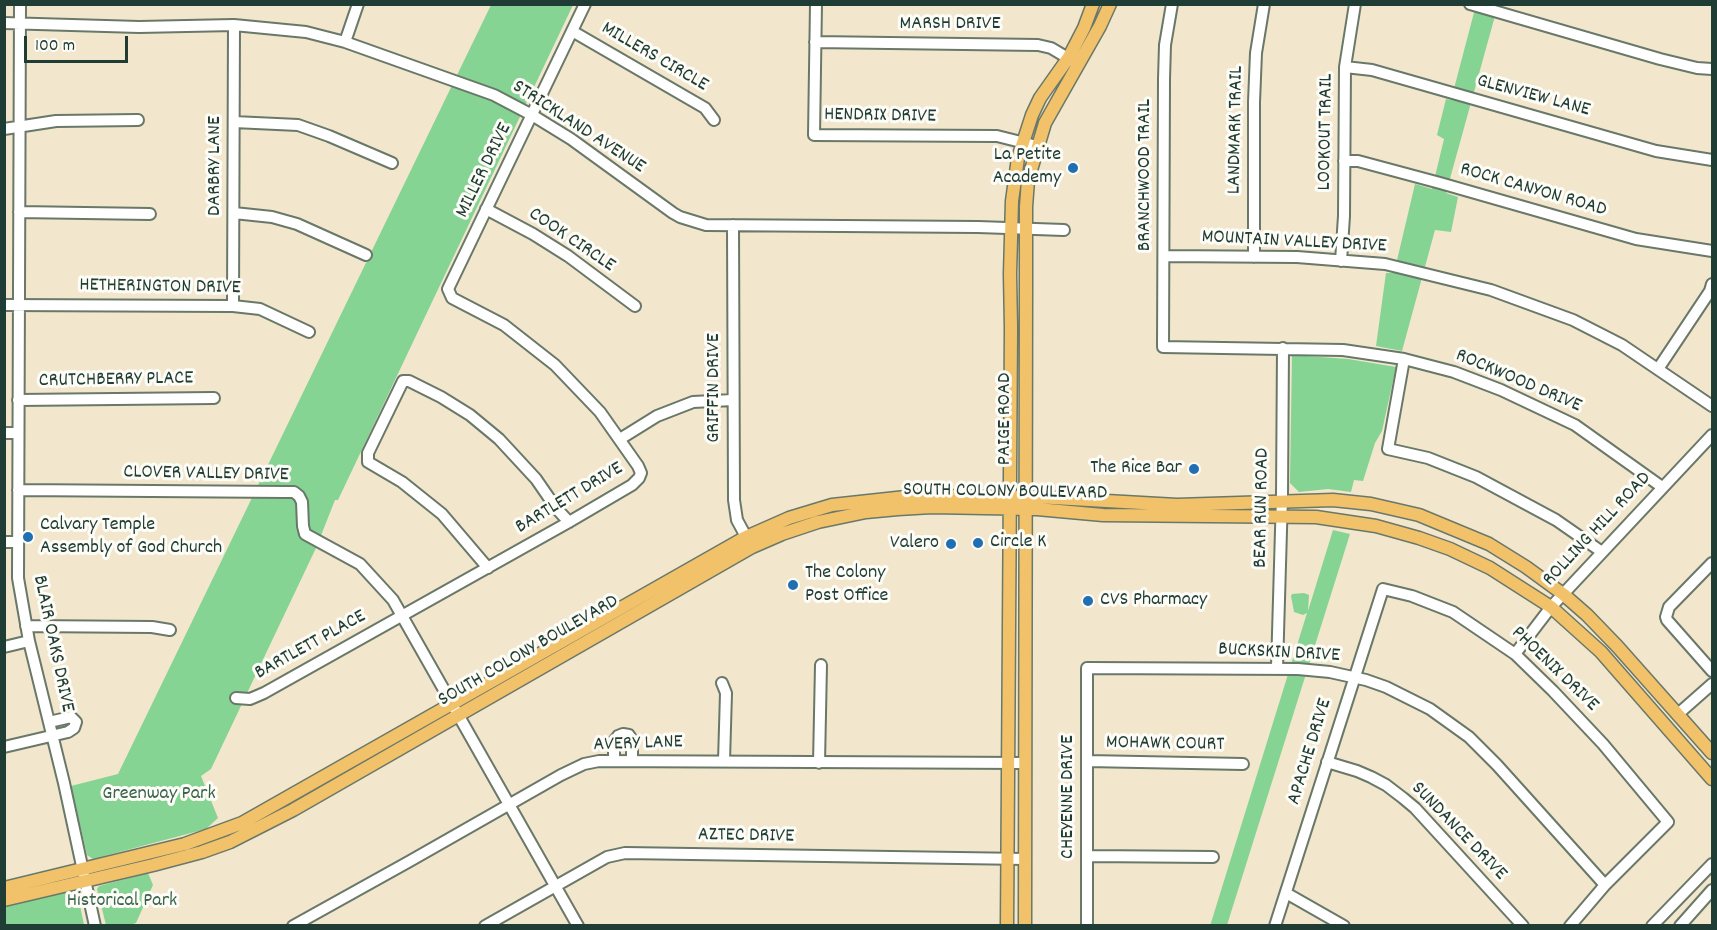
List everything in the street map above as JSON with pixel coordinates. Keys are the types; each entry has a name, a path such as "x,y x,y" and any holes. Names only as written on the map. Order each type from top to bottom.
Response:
{"main road":[{"name":"PAIGE ROAD","path":"1024,926 1026,228 1029,177 1045,123 1073,61 1094,4"},
{"name":"PAIGE ROAD","path":"1007,926 1011,228 1015,180 1023,142 1040,98 1073,61 1110,4"},
{"path":"1011,366 1026,367"},
{"name":"SOUTH COLONY BOULEVARD","path":"749,542 783,534 866,506 915,496 1026,503 1117,515 1282,501 1333,500 1371,504 1419,515 1488,544 1526,567 1563,594 1593,621 1713,753"},
{"path":"1108,502 1117,515"},
{"name":"SOUTH COLONY BOULEVARD","path":"1026,503 1108,502 1177,510 1340,520 1376,526 1450,549 1490,568 1551,607 1601,652 1713,779"},
{"name":"SOUTH COLONY BOULEVARD","path":"4,888 202,852 230,842 293,810 454,709 789,518 832,505 866,506"},
{"path":"805,513 818,522"},
{"path":"1009,611 1025,609"},
{"name":"SOUTH COLONY BOULEVARD","path":"4,900 82,875"}],"street":[{"name":"BLAIR OAKS DRIVE","path":"20,4 18,578 29,641 53,737 94,926"},
{"path":"345,42 358,4"},
{"name":"MILLER DRIVE","path":"448,289 585,4"},
{"name":"HENDRIX DRIVE","path":"816,4 814,135 997,136 1037,146"},
{"name":"BRANCHWOOD TRAIL","path":"1163,347 1164,79 1165,45 1172,4"},
{"name":"LANDMARK TRAIL","path":"1254,257 1254,102 1256,53 1264,4"},
{"name":"LOOKOUT TRAIL","path":"1341,261 1344,216 1345,67 1355,4"},
{"path":"1470,4 1506,10 1660,59 1697,68 1713,69"},
{"name":"STRICKLAND AVENUE","path":"4,23 139,27 234,26 306,32 345,42 494,95 532,115 571,140 680,217 706,225 1064,230"},
{"name":"DARBRY LANE","path":"233,306 234,26"},
{"name":"MILLERS CIRCLE","path":"572,31 705,108 714,120"},
{"name":"MARSH DRIVE","path":"815,42 1029,44 1051,48 1073,61"},
{"name":"GLENVIEW LANE","path":"1345,67 1372,70 1656,151 1713,160"},
{"path":"4,129 56,121 138,120"},
{"path":"234,122 298,125 392,163"},
{"name":"ROCK CANYON ROAD","path":"1344,161 1358,161 1635,239 1713,251"},
{"name":"COOK CIRCLE","path":"486,209 568,256 635,306"},
{"path":"19,212 150,214"},
{"path":"234,213 272,217 297,224 366,255"},
{"name":"GRIFFIN DRIVE","path":"733,225 734,500 737,519 749,542"},
{"name":"MOUNTAIN VALLEY DRIVE","path":"1164,256 1297,257 1385,264 1409,268 1501,293 1573,320 1622,345 1713,406"},
{"path":"1658,369 1713,284"},
{"name":"BARTLETT DRIVE","path":"402,616 632,485 641,473 620,439 585,394 542,353 504,325 452,298 448,289"},
{"name":"HETHERINGTON DRIVE","path":"4,305 233,306 260,309 309,332"},
{"name":"ROCKWOOD DRIVE","path":"1163,347 1343,350 1404,359 1454,372 1501,390 1575,425 1662,487"},
{"name":"BEAR RUN ROAD","path":"1277,668 1282,501 1283,348"},
{"path":"1404,359 1388,449 1428,458 1476,477 1557,520 1602,552"},
{"path":"488,568 442,514 402,482 368,462 368,453 403,381 408,381 456,406 499,439 536,479 569,522"},
{"name":"CRUTCHBERRY PLACE","path":"18,400 214,398"},
{"path":"620,439 657,416 693,402 733,400"},
{"path":"4,433 18,433"},
{"name":"ROLLING HILL ROAD","path":"1515,654 1551,607 1713,435"},
{"name":"CLOVER VALLEY DRIVE","path":"18,490 294,492 302,502 303,526 306,534 360,564 383,587 402,616 578,926"},
{"path":"4,542 18,542"},
{"path":"1713,563 1669,607 1666,613 1667,620 1713,671"},
{"name":"PHOENIX DRIVE","path":"1383,589 1412,596 1453,612 1515,654 1603,744 1668,822 1605,885"},
{"name":"APACHE DRIVE","path":"1275,926 1383,589"},
{"name":"BARTLETT PLACE","path":"236,698 250,699 264,693 402,616"},
{"path":"26,626 152,627 170,630"},
{"path":"4,647 29,641"},
{"path":"819,763 821,666"},
{"name":"BUCKSKIN DRIVE","path":"1087,668 1277,668 1330,672 1386,687 1430,709 1469,737 1605,885"},
{"name":"CHEYENNE DRIVE","path":"1087,668 1087,926"},
{"path":"722,683 726,693 724,761"},
{"path":"1678,714 1713,684"},
{"path":"4,747 53,737 72,730 76,722 71,717 49,722"},
{"path":"614,760 615,741 623,734 629,735 632,740 632,760"},
{"name":"AVERY LANE","path":"293,926 572,769 599,761 1025,763"},
{"name":"MOHAWK COURT","path":"1087,761 1243,764"},
{"name":"SUNDANCE DRIVE","path":"1327,762 1357,771 1379,781 1415,808 1523,926"},
{"name":"AZTEC DRIVE","path":"485,926 607,857 625,854 1025,859"},
{"path":"1087,856 1213,857"},
{"path":"1652,926 1713,864"},
{"path":"1570,926 1605,885"},
{"path":"1680,926 1713,890"},
{"path":"1286,893 1344,926"}],"green space":[{"name":"Greenway Park","path":"491,5 573,5 338,500 335,500 316,548 211,769 201,776 218,818 206,829 93,859 87,855 71,786 118,774"},
{"path":"1476,5 1498,5 1446,193 1458,197 1451,232 1435,230 1402,351 1376,346 1386,273 1394,273 1415,184 1432,189 1444,139 1437,135 1446,99 1451,100"},
{"path":"1292,355 1348,359 1396,367 1382,431 1375,443 1363,481 1354,480 1351,492 1328,489 1299,492 1290,483"},
{"path":"1333,530 1350,534 1227,925 1210,926 1307,613 1303,615 1294,612 1291,596 1304,593 1309,595 1308,611"},
{"name":"Historical Park","path":"148,873 153,885 136,923 106,925 97,889 99,886"},
{"path":"76,886 84,925 5,926 5,906"}],"place":[{"name":"La Petite Academy","path":"1073,168"},
{"name":"The Rice Bar","path":"1194,469"},
{"name":"Calvary Temple Assembly of God Church","path":"28,537"},
{"name":"Circle K","path":"978,543"},
{"name":"Valero","path":"951,544"},
{"name":"The Colony Post Office","path":"793,585"},
{"name":"CVS Pharmacy","path":"1088,601"}]}
